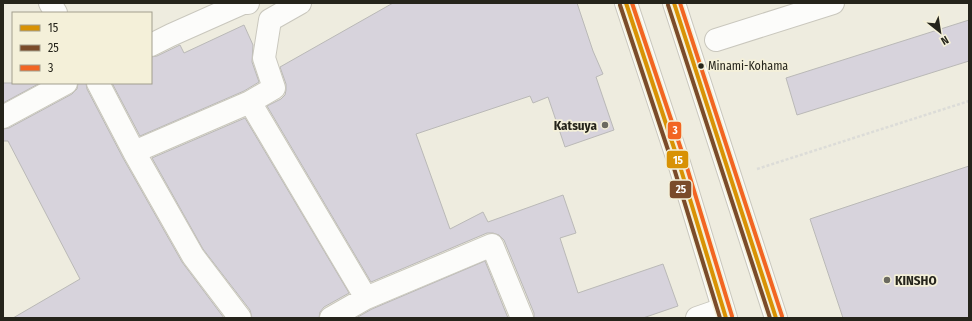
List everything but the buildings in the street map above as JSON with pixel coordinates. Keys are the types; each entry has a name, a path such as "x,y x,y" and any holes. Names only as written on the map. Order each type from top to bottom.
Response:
{"main road":[{"path":"50,3 55,12"},
{"path":"152,44 248,3"},
{"path":"259,3 292,8"},
{"path":"626,3 679,163 724,314 697,318"},
{"path":"674,3 776,318"},
{"path":"716,40 833,3"},
{"path":"134,152 250,102 274,88 264,58 270,20 292,8"},
{"path":"3,116 64,84"},
{"path":"99,84 134,152 193,256 240,318"},
{"path":"250,102 366,298"},
{"path":"331,318 366,298 492,245 522,318"}],"path":[{"path":"757,169 969,101"}],"transit line":[{"name":"15","path":"626,3 679,163 726,318"},
{"name":"3","path":"632,3 685,161 732,316"},
{"name":"15","path":"674,3 776,318"},
{"name":"3","path":"680,3 782,316"},
{"name":"25","path":"620,5 673,165 720,318"},
{"name":"25","path":"668,5 770,318"}],"place":[{"name":"Minami-Kohama","path":"701,66"},
{"name":"Katsuya","path":"605,125"},
{"name":"KINSHO","path":"887,280"}]}
